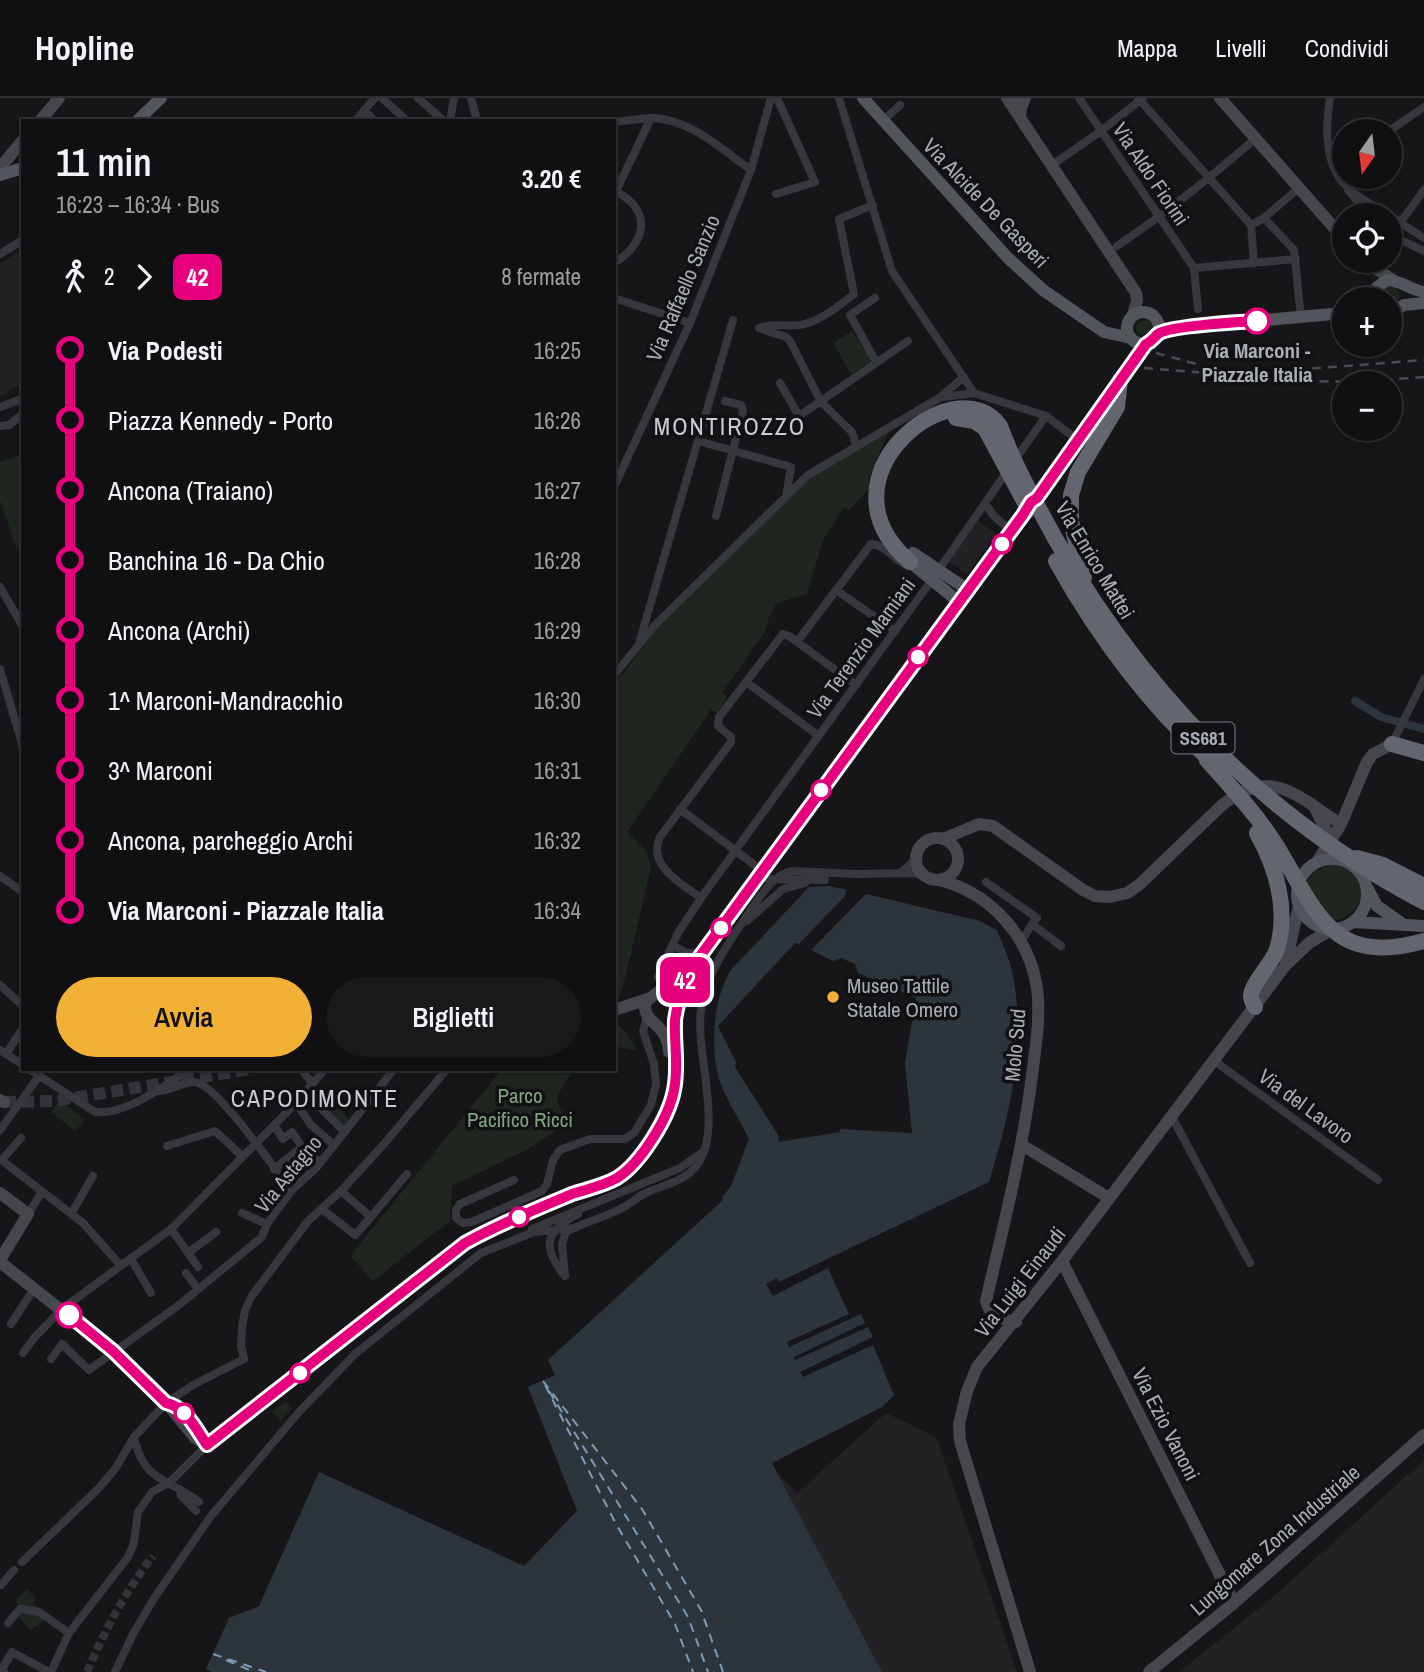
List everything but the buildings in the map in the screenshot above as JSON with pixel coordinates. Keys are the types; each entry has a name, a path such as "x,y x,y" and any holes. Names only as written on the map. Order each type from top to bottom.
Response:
{"highway":[{"name":"SS681","path":"1087,593 1070,521 1070,503 1076,477 1117,407 1123,375"},
{"name":"Via Enrico Mattei","path":"913,561 892,545 878,517 876,488 886,457 907,435 941,411 970,410 988,415 998,422 1041,513 1087,593 1155,685 1214,749 1286,814 1348,860 1424,902"},
{"name":"Via Enrico Mattei","path":"913,561 886,512 885,490 892,466 906,447 942,421 954,418 974,421 983,426 990,435 1059,566 1096,626 1157,705 1195,747 1303,840 1424,914"},
{"path":"1395,739 1424,753"},
{"path":"1195,747 1247,816 1264,845 1278,884 1281,925 1278,947 1254,988 1251,997 1255,1007"},
{"path":"1195,747 1260,822 1308,902 1328,927 1347,939 1370,946 1386,948 1421,942"},
{"path":"1348,860 1378,863 1424,886"}],"main road":[{"path":"139,119 162,98"},
{"name":"Via Alcide De Gasperi","path":"863,98 1008,258 1043,290 1104,332 1136,341"},
{"path":"0,175 21,169"},
{"path":"1380,287 1383,281 1399,283 1424,292"},
{"path":"1399,283 1407,296 1404,305 1424,303"},
{"path":"1092,323 1112,326 1147,312 1158,320 1188,327"},
{"path":"1158,334 1188,327 1332,314"},
{"path":"1131,318 1128,332 1136,341 1153,341 1158,334 1158,320"},
{"path":"932,574 959,601 1031,502 1037,498 1123,375 1136,341"},
{"name":"Via Enrico Mattei","path":"913,561 932,574"},
{"path":"932,574 968,590"},
{"name":"Via Enrico Mattei","path":"1317,862 1328,859 1348,860 1360,872 1377,906 1406,926"},
{"path":"1317,862 1308,868 1298,885 1299,905 1312,922 1332,929 1353,922 1424,926"},
{"path":"1353,922 1366,904 1365,882"}],"street":[{"path":"42,119 59,98"},
{"path":"357,119 375,98"},
{"path":"382,98 405,119"},
{"path":"418,98 433,118"},
{"path":"450,119 454,98"},
{"path":"471,98 476,119"},
{"name":"Via Raffaello Sanzio","path":"616,482 690,323 751,170 771,98"},
{"path":"775,194 814,182 777,98"},
{"path":"839,98 892,271 974,393"},
{"path":"1007,98 1136,293 1137,301 1131,318"},
{"path":"1014,98 1025,98 1020,116"},
{"name":"Via Aldo Fiorini","path":"1079,98 1194,268"},
{"path":"1220,98 1332,225"},
{"path":"1320,98 1329,103 1328,147 1332,160"},
{"path":"1052,165 1101,131 1140,99 1251,225 1254,263"},
{"path":"884,120 900,105"},
{"path":"1402,122 1424,107"},
{"path":"364,110 373,119"},
{"path":"616,189 652,118"},
{"path":"616,122 652,118 671,121 699,132 751,170"},
{"path":"1117,246 1211,178 1256,138"},
{"path":"0,167 21,142"},
{"path":"1251,225 1264,218 1300,187"},
{"path":"1348,189 1359,203"},
{"path":"1353,189 1372,203"},
{"path":"1402,220 1424,190"},
{"path":"616,192 639,212 641,228 634,249 616,262"},
{"path":"856,446 852,432 821,401 790,341 786,337 762,329 767,325 805,324 830,313 854,294 839,219 873,205"},
{"path":"1264,218 1290,243 1296,259 1301,317"},
{"path":"1402,224 1424,238"},
{"path":"1402,240 1424,250"},
{"path":"0,254 21,241"},
{"path":"1198,309 1194,268 1296,259"},
{"path":"1383,273 1399,283"},
{"path":"874,298 850,315 876,362"},
{"path":"616,299 690,323"},
{"path":"639,643 733,320"},
{"path":"780,383 799,416 908,341"},
{"path":"616,673 666,614 808,475 939,398 964,377"},
{"path":"939,398 974,393 1046,416 1077,440"},
{"path":"2,405 21,399"},
{"path":"716,516 743,409 741,405 725,401"},
{"path":"0,428 21,416"},
{"name":"Via Terenzio Mamiani","path":"658,977 681,927 701,898 779,787 895,631 932,574 1046,416"},
{"path":"698,441 791,467 786,498"},
{"path":"985,503 993,515 1012,531"},
{"path":"797,642 868,547 874,543 901,563 913,561"},
{"path":"0,587 21,624"},
{"path":"836,590 895,631"},
{"path":"661,992 687,974 704,952 959,601"},
{"path":"701,898 663,868 657,842 731,742 731,737 719,728 717,721 781,636 786,635 797,642 856,685"},
{"path":"0,669 21,732"},
{"path":"1317,862 1341,824 1367,762 1373,754 1395,739 1424,679"},
{"path":"746,682 819,736"},
{"path":"900,873 916,859 925,843 930,840 943,839 982,824 995,827 1083,890 1104,898 1121,895 1139,885 1221,806 1249,788 1263,785 1277,787 1295,795 1341,824"},
{"path":"1315,808 1325,828 1329,846"},
{"path":"680,809 752,863 760,874"},
{"name":"Via Enrico Mattei","path":"1341,824 1348,860"},
{"path":"939,880 946,878 956,868 961,841 970,828"},
{"path":"943,839 954,847 957,854"},
{"path":"916,859 924,876"},
{"name":"Molo Sud","path":"956,868 968,891"},
{"name":"Molo Sud","path":"703,1152 709,1121 699,1033 702,1005 713,970 757,901 775,880 792,871 900,873 953,883 968,891 995,909 1010,924 1021,942 1033,972 1039,1011 1022,1145 986,1301 989,1310 1000,1319 1016,1322"},
{"name":"Molo Sud","path":"760,874 768,880 825,880"},
{"name":"Molo Sud","path":"735,933 783,889 792,885 856,874"},
{"path":"0,876 21,891"},
{"path":"986,882 1037,918 1021,942"},
{"name":"Via Luigi Einaudi","path":"1285,967 1299,905"},
{"path":"1032,924 1061,946"},
{"name":"Via Luigi Einaudi","path":"1030,1672 963,1453 959,1424 971,1378 1285,967 1311,941 1332,929"},
{"path":"674,946 688,953 704,952"},
{"path":"616,1010 649,1012 669,1023 687,974"},
{"path":"0,985 21,1004"},
{"path":"2,1672 12,1652 50,1672 69,1633 128,1557 134,1543 138,1512 152,1492 170,1482 207,1445 465,1243 584,1189 605,1184 631,1166 672,1100 676,1078 676,1010 671,995 653,993 643,1031 654,1064 656,1084 651,1105 634,1133 625,1139 590,1139 562,1149 555,1155 547,1184 541,1191 472,1222 461,1222 456,1218 455,1212 460,1204 514,1180"},
{"path":"649,1012 667,1038 670,1067 656,1126"},
{"path":"21,1030 3,1052 21,1064"},
{"name":"Via del Lavoro","path":"1213,1060 1378,1180"},
{"path":"32,1071 95,1112 106,1113 157,1091 186,1071"},
{"path":"303,1071 312,1083"},
{"path":"23,1353 62,1309 171,1229 296,1103 323,1071"},
{"name":"Via Astagno","path":"51,1359 62,1344 89,1370 145,1330 262,1237 267,1224 292,1190 320,1163 392,1071"},
{"path":"22,1562 98,1489 115,1469 134,1437 166,1403 193,1385 244,1359 241,1346 242,1326 251,1297 308,1221 341,1191 445,1071"},
{"path":"0,1130 39,1076"},
{"path":"157,1091 163,1092 193,1082 208,1087 256,1142 292,1190"},
{"path":"305,1093 345,1132"},
{"path":"296,1103 312,1125 334,1145"},
{"path":"1171,1115 1250,1263"},
{"path":"274,1125 283,1139 292,1132 302,1147 320,1163"},
{"path":"167,1146 215,1131 242,1156"},
{"path":"21,1138 1,1160 71,1214 98,1239 121,1266"},
{"path":"1022,1145 1109,1198"},
{"path":"274,1169 302,1147"},
{"path":"703,1152 692,1172 682,1178 566,1233 562,1239 565,1276 556,1265 550,1242 553,1230 584,1208 680,1168 703,1152"},
{"path":"322,1209 355,1235 407,1174"},
{"path":"71,1214 93,1176"},
{"path":"341,1191 371,1217"},
{"path":"42,1192 0,1261 113,1351 166,1403 195,1437 207,1445"},
{"path":"0,1193 28,1214"},
{"path":"115,1672 155,1597 211,1516 299,1412 355,1354 474,1258 584,1208"},
{"path":"242,1213 267,1224"},
{"path":"525,1235 575,1228"},
{"path":"171,1229 198,1267"},
{"path":"188,1252 216,1232"},
{"path":"525,1235 550,1242"},
{"path":"131,1259 151,1293"},
{"name":"Via Ezio Vanoni","path":"1062,1261 1234,1603"},
{"path":"186,1273 198,1289"},
{"path":"11,1324 35,1287"},
{"name":"Lungomare Zona Industriale","path":"1149,1672 1234,1603 1424,1435"},
{"path":"134,1437 138,1455 150,1473 170,1482 197,1506"},
{"path":"1,1585 14,1570"},
{"path":"8,1623 20,1609 39,1612 69,1633"}],"shaded area":[{"path":"21,250 21,383 0,397 0,264"},
{"path":"978,521 996,534 967,574 948,561"},
{"path":"829,886 847,890 844,897 799,944 795,943 718,1026 736,1062 735,1067 778,1135 779,1142 840,1132 840,1129 912,1133 905,1063 916,998 858,973 855,964 841,958 833,961 811,950 866,894 980,921 997,930 1011,966 1018,1024 1014,1078 1004,1130 989,1182 779,1282 777,1278 766,1284 773,1296 828,1268 849,1314 787,1342 789,1347 861,1314 865,1323 794,1357 795,1360 868,1327 873,1337 800,1372 803,1377 873,1345 894,1395 882,1407 772,1463 882,1672 212,1672 206,1669 229,1618 259,1606 319,1472 524,1566 577,1511 528,1387 555,1375 548,1360 723,1200 749,1139 724,1091 714,1050 717,1007 725,981 731,970 809,887"},
{"path":"886,1413 934,1436 938,1442 1017,1672 882,1672 777,1473 797,1493"},
{"path":"1424,1460 1424,1672 1179,1672 1273,1597"}],"green space":[{"path":"1144,320 1150,322 1150,334 1144,336 1138,334 1136,328 1138,322"},
{"path":"852,331 870,359 869,363 851,374 833,343"},
{"path":"890,428 869,478 870,488 849,510 844,507 823,540 807,594 777,603 765,632 722,693 727,697 717,713 711,710 627,832 647,852 651,867 624,983 616,999 616,682 661,624 809,479"},
{"path":"21,455 21,547 16,548 0,500 0,462"},
{"path":"1330,865 1344,868 1354,875 1361,894 1352,913 1341,919 1327,921 1304,887 1313,872"},
{"name":"Parco Pacifico Ricci","path":"616,1023 625,1031 638,1051 616,1046"},
{"name":"Parco Pacifico Ricci","path":"500,1071 573,1071 557,1096 561,1110 573,1119 528,1149 452,1186 450,1221 373,1281 350,1256"},
{"path":"330,1095 349,1120 344,1127 322,1104"},
{"path":"60,1100 85,1120 75,1131 51,1112"},
{"path":"286,1401 292,1408 280,1421 272,1412"},
{"path":"27,1589 36,1599 33,1604 40,1608 21,1608 15,1601"},
{"path":"22,1610 39,1613 47,1619 30,1630 17,1615"}],"waterway":[{"path":"1355,701 1381,717 1424,729"}],"ferry route":[{"path":"543,1381 642,1509 701,1610 723,1672"},
{"path":"545,1385 616,1524 675,1624 693,1672"},
{"path":"549,1391 688,1617 708,1672"},
{"path":"213,1654 266,1672"},
{"path":"226,1660 254,1672"}],"tunnel":[{"path":"4,1102 54,1101 239,1071"},
{"path":"87,1672 116,1612 153,1556"}],"railway":[{"path":"1156,353 1200,365"},
{"path":"1280,371 1424,360"},
{"path":"1144,368 1307,381 1358,382 1424,377"}],"bus line":[{"name":"42","path":"69,1315 113,1351 166,1403 177,1406 207,1445 465,1243 565,1197 605,1184 621,1175 631,1166 661,1124 672,1100 676,1078 677,1003 687,974 1025,509 1037,498 1146,344 1153,341 1158,334 1188,327 1257,321"}],"place":[{"name":"Via Marconi - Piazzale Italia","path":"1257,321"},
{"name":"Museo Tattile Statale Omero","path":"833,997"}],"district":[{"name":"MONTIROZZO","path":"730,426"},
{"name":"CAPODIMONTE","path":"315,1098"}]}
